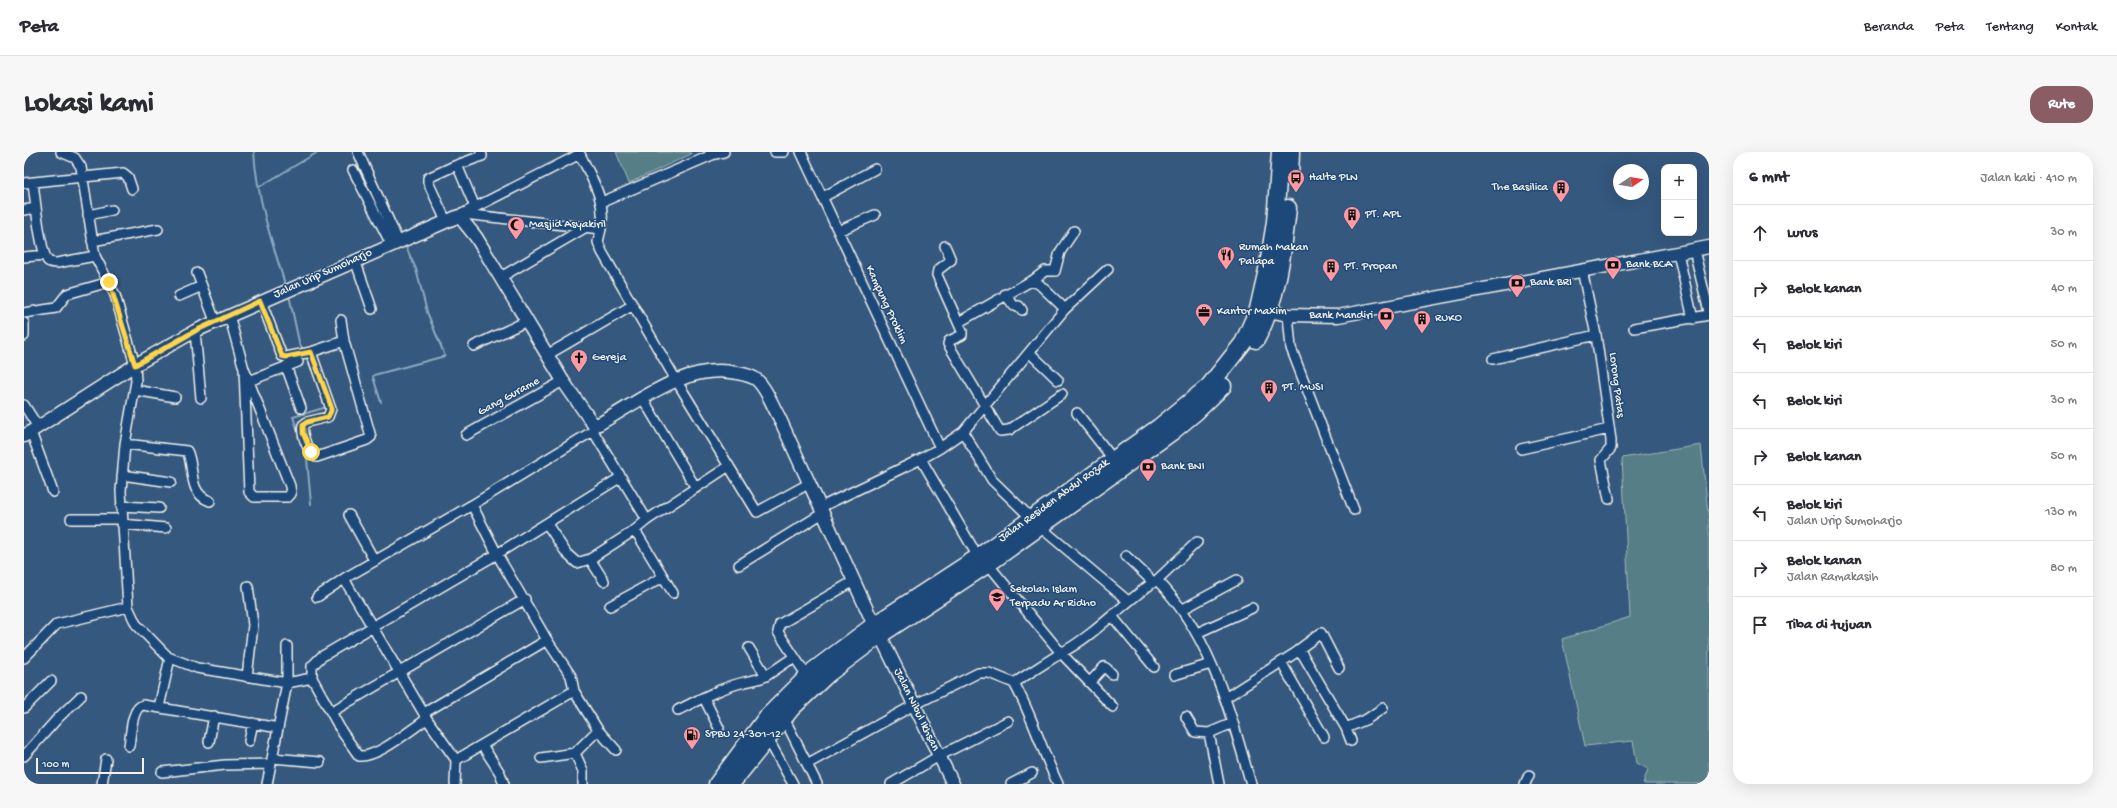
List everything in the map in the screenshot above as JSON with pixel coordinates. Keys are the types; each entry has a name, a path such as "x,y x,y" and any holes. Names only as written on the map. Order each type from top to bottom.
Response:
{"highway":[{"name":"Jalan Residen Abdul Rozak","path":"728,784 766,718 807,676 983,560 1035,522 1113,459 1159,427 1209,386 1243,343 1264,310 1268,265 1275,222 1280,152"},
{"name":"Jalan Residen Abdul Rozak","path":"1035,522 1172,432 1214,396 1252,349 1284,237 1291,152"},
{"name":"Jalan Residen Abdul Rozak","path":"728,784 814,685 877,630"}],"street":[{"path":"62,152 75,155 79,163 95,256 109,282 135,365 135,390 125,444 121,506 128,607 136,624 166,656 197,668 287,683 312,678"},
{"path":"358,152 399,241"},
{"path":"446,221 428,180 436,174 482,156 481,152"},
{"path":"602,202 711,154 724,152"},
{"path":"775,152 784,152"},
{"name":"Kampung Proklim","path":"801,152 823,196 940,448"},
{"path":"461,215 579,153 602,202 603,218 598,242 602,252 676,380 757,512 810,483"},
{"path":"457,165 475,207"},
{"path":"353,170 399,241"},
{"path":"823,196 875,170"},
{"path":"95,256 54,263 49,262 45,255 36,208 28,183 82,176 123,173 128,177 132,189"},
{"path":"24,210 36,208"},
{"path":"88,215 112,210"},
{"path":"461,215 601,229"},
{"path":"461,215 593,427 647,520"},
{"name":"Jalan Urip Sumoharjo","path":"31,431 135,365 195,331 230,314 461,215"},
{"path":"838,231 875,215"},
{"path":"500,277 586,227"},
{"path":"92,241 158,229"},
{"path":"959,322 1005,294 1032,281 1045,271 1055,271 1060,252 1074,231"},
{"path":"945,246 951,260 938,270 937,275 959,322 962,334 950,341 949,345 1000,431 1002,432 1009,430 1062,394"},
{"path":"1264,310 1288,315 1338,316 1421,302 1582,270 1709,247"},
{"path":"1634,328 1693,319 1709,314 1694,250"},
{"path":"1678,253 1693,319"},
{"path":"24,257 45,255"},
{"path":"355,260 372,309"},
{"path":"739,565 822,510 921,459 963,432 1065,309 1108,269"},
{"name":"Lorong Patas","path":"1582,270 1596,335 1609,429 1611,448 1601,460 1609,499"},
{"path":"197,273 215,321"},
{"path":"1032,281 1039,284 1065,309"},
{"path":"24,313 53,310 61,304 67,294 109,282"},
{"path":"179,296 202,286"},
{"path":"1005,294 1014,306 1019,306 1022,310"},
{"path":"260,301 280,354 286,357 304,355"},
{"path":"547,354 633,305"},
{"path":"230,314 244,369 290,486 291,494 288,497 254,497 249,492 244,369"},
{"path":"1288,315 1291,348 1354,510"},
{"path":"304,355 332,409 328,417 307,422 302,428 311,452 314,456 320,457 367,440 371,436 344,341 341,320"},
{"path":"474,346 527,321"},
{"path":"24,323 24,336"},
{"path":"195,331 202,398"},
{"path":"1493,358 1596,335"},
{"path":"249,381 286,366 304,355 344,341"},
{"path":"1030,353 1058,380"},
{"path":"286,366 301,408"},
{"name":"Jalan Nibul Ikhsan","path":"676,380 716,371 736,372 756,379 763,387 810,483 877,630 953,784"},
{"path":"317,597 374,560 472,505 593,427 676,380"},
{"name":"Gang Gurame","path":"466,434 563,381"},
{"path":"135,390 175,397"},
{"path":"643,399 696,488"},
{"path":"24,405 31,431 53,492"},
{"path":"1077,413 1113,459"},
{"path":"1521,449 1609,429"},
{"path":"963,432 992,480 1035,522 1128,601"},
{"path":"125,444 186,450 194,485 203,498 210,500"},
{"path":"921,459 983,560 1061,653 1113,707"},
{"path":"547,524 571,559 577,563 590,560 647,520 729,466"},
{"path":"122,475 171,482"},
{"path":"547,640 425,716 383,748 363,756 360,756 342,732 312,678 312,666 321,657 547,524 621,477"},
{"path":"472,505 497,554 547,640 571,676 574,691 598,730 616,750"},
{"path":"121,506 159,508"},
{"path":"349,515 374,560"},
{"path":"71,519 122,521 166,528"},
{"path":"634,530 673,593"},
{"path":"1014,683 1075,645 1112,616 1128,601 1155,581 1197,542"},
{"path":"1126,556 1155,581 1183,609 1197,633 1225,698 1251,784"},
{"path":"590,560 604,581"},
{"path":"610,606 663,577"},
{"path":"345,578 347,584 374,627 425,716 456,760 455,784"},
{"path":"1183,609 1237,580"},
{"path":"807,676 778,632 780,624 854,581"},
{"path":"247,677 253,625 248,586"},
{"path":"331,712 524,599"},
{"path":"24,658 57,624 128,607"},
{"path":"1197,633 1252,608"},
{"path":"1112,616 1154,667"},
{"path":"1225,698 1281,662 1321,633 1339,668"},
{"path":"267,784 287,683 287,646"},
{"path":"749,648 766,676"},
{"path":"1298,650 1301,650 1346,728 1351,741"},
{"path":"159,707 166,656"},
{"path":"678,710 745,682 758,680 794,657"},
{"path":"1281,662 1324,737"},
{"path":"1174,675 1211,664"},
{"path":"1090,682 1104,667 1112,674"},
{"path":"807,764 914,705 984,671 1014,683 1026,704 1044,755 1058,784"},
{"path":"24,708 51,680"},
{"path":"456,760 574,691"},
{"path":"24,756 80,696"},
{"path":"704,698 719,728"},
{"path":"129,746 138,707 143,705 273,727"},
{"path":"1346,728 1367,719 1383,708"},
{"path":"209,742 214,716"},
{"path":"1186,717 1195,732 1210,733 1233,723"},
{"path":"784,718 817,784"},
{"path":"891,784 939,756 1008,720"},
{"path":"249,741 253,723"},
{"path":"541,758 575,753 598,730"},
{"path":"1210,733 1219,784"},
{"path":"768,739 793,784"},
{"path":"482,745 500,773 504,784"},
{"path":"575,753 583,771 583,784"},
{"path":"102,784 106,759"},
{"path":"162,772 271,761 320,762"},
{"path":"1011,784 1032,773"},
{"path":"1525,784 1529,775"}],"green space":[{"path":"616,152 690,152 691,154 629,183"},
{"path":"1701,445 1709,522 1709,784 1643,784 1648,769 1637,763 1633,741 1585,746 1562,639 1630,617 1622,458"}],"waterway":[{"path":"254,152 258,186 262,203 286,287"},
{"path":"259,187 318,152"},
{"path":"381,402 373,377 374,375 445,356 427,312 416,269 405,245"},
{"path":"289,295 299,342 303,350"},
{"path":"306,356 318,385"},
{"path":"299,434 293,417 327,407"},
{"path":"304,448 307,459 311,504"}],"place":[{"name":"Halte PLN","path":"1296,193"},
{"name":"The Basilica","path":"1561,203"},
{"name":"PT. APL","path":"1352,230"},
{"name":"Masjid Asyakiril","path":"516,240"},
{"name":"Rumah Makan Palapa","path":"1226,270"},
{"name":"Bank BCA","path":"1613,280"},
{"name":"PT. Propan","path":"1331,282"},
{"name":"Bank BRI","path":"1517,298"},
{"name":"Kantor Maxim","path":"1204,327"},
{"name":"Bank Mandiri","path":"1386,331"},
{"name":"RUKO","path":"1422,334"},
{"name":"Gereja","path":"579,373"},
{"name":"PT. MUSI","path":"1269,403"},
{"name":"Bank BNI","path":"1148,482"},
{"name":"Sekolah Islam Terpadu Ar Ridho","path":"997,612"},
{"name":"SPBU 24-301-12","path":"692,750"}],"route":[{"path":"109,282 115,295 135,365 195,331 260,301 282,356 290,357 311,352 331,406 332,409 328,417 307,422 303,425 303,433 311,452"}]}
